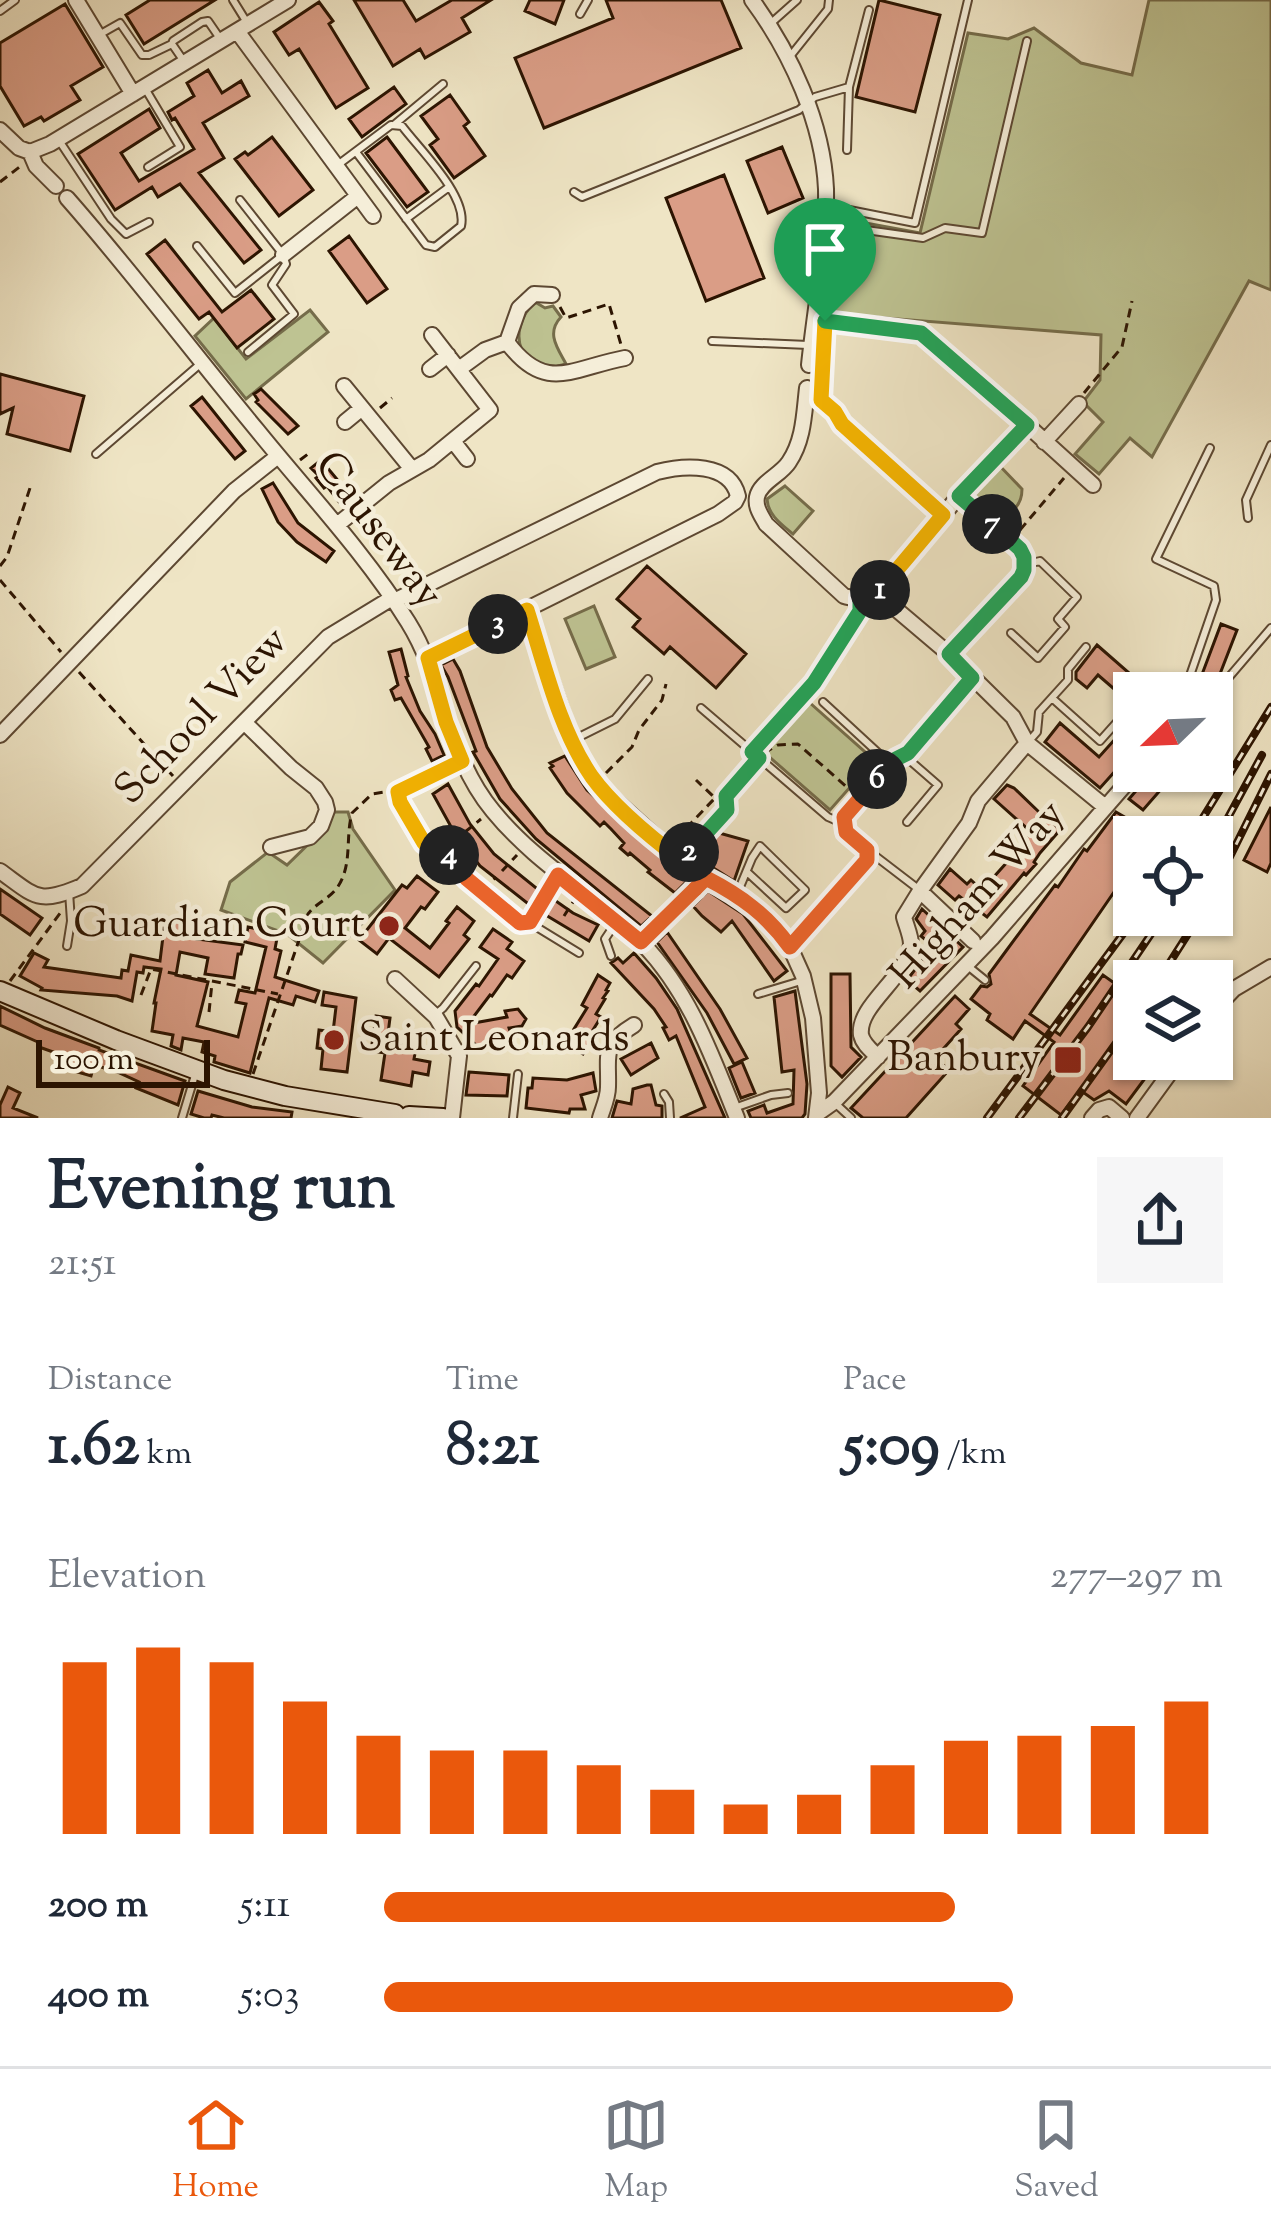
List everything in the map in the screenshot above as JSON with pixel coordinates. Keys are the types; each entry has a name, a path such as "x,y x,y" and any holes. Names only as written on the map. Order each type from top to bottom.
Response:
{"street":[{"path":"76,0 138,91"},
{"path":"30,155 288,0"},
{"path":"752,0 788,59 808,105 823,161 826,206 814,320 817,341 809,365"},
{"path":"243,27 373,216"},
{"name":"Causeway","path":"0,130 62,192 393,599 428,658 462,761 492,810 661,965 695,1017 735,1113"},
{"path":"284,255 358,196"},
{"path":"507,342 519,308 534,294 552,296"},
{"path":"863,325 921,333 1093,485"},
{"path":"337,526 490,410 432,335"},
{"path":"507,342 520,359 552,376 625,358"},
{"path":"460,369 485,350 507,342"},
{"path":"430,369 448,355"},
{"path":"344,386 411,468"},
{"path":"807,388 797,448 783,471 762,486 757,496 766,524 844,596 884,599 1013,717 1027,743 1104,806"},
{"path":"1044,442 1078,404"},
{"path":"345,422 366,412"},
{"path":"842,424 943,515"},
{"path":"867,597 1027,425"},
{"path":"453,441 467,459"},
{"path":"0,735 234,491 278,456"},
{"name":"School View","path":"69,896 328,637 393,599 657,472 686,467 712,471 731,479 738,490 735,502 718,514 527,610"},
{"path":"949,654 1021,577 1024,564 1020,549 959,496"},
{"path":"428,658 527,610 572,740 595,782 682,861 761,912 790,947 804,980 816,1042 817,1116"},
{"path":"790,947 867,860 867,850 846,832 847,812 972,678"},
{"path":"245,723 326,802 321,826 310,837 271,847"},
{"path":"878,1057 862,1041 860,1031 864,1017 902,969 911,943 904,916 978,813 978,801 1027,743"},
{"name":"Higham Way","path":"817,1116 966,965 1117,792"},
{"path":"0,871 35,896 69,896"},
{"path":"641,942 706,878"},
{"path":"920,891 973,941"},
{"path":"1233,990 1271,967"},
{"path":"1254,975 1271,977"},
{"path":"395,979 434,1015 459,1056 452,1118"},
{"path":"2,992 249,1088 327,1105 443,1118"},
{"path":"600,1118 608,1092 606,1056 619,1034 634,1024"},
{"path":"1137,1118 1165,1080"},
{"path":"1092,1118 1109,1107 1123,1117"}],"lane":[{"path":"0,11 15,0"},
{"path":"233,0 243,27"},
{"path":"580,14 588,0"},
{"path":"770,24 796,0"},
{"path":"788,59 828,10 829,0"},
{"path":"826,206 915,223 968,0"},
{"path":"847,151 849,87 869,10"},
{"path":"98,36 120,23 142,55 149,55 206,21 221,40"},
{"path":"819,268 850,269 853,235 859,229 923,238 945,228 982,233 1027,40"},
{"path":"172,44 184,63"},
{"path":"336,166 443,84"},
{"path":"574,192 582,197 808,105 815,97 849,87"},
{"path":"138,91 180,147 148,167"},
{"path":"356,152 426,245 431,247 454,233 464,221 458,198 402,126 395,124"},
{"path":"58,139 126,234 149,222"},
{"path":"406,219 448,187"},
{"path":"240,200 284,255 286,264 272,284 294,314 248,352"},
{"path":"196,246 235,292 284,255"},
{"path":"712,341 817,341"},
{"path":"96,454 202,363"},
{"path":"1248,518 1246,500 1271,445"},
{"path":"1191,672 1216,600 1214,586 1156,559 1210,448"},
{"path":"1011,633 1038,658 1065,627 1058,619 1077,597 1040,561 1024,564"},
{"path":"1233,672 1271,628"},
{"path":"1027,743 1037,732 1039,712 1068,680 1069,669 1086,647"},
{"path":"572,740 615,719 648,679"},
{"path":"1052,698 1100,741 1113,726"},
{"path":"823,702 897,760 938,785 907,822"},
{"path":"701,708 828,817 844,824"},
{"path":"424,843 398,792 462,761"},
{"path":"737,894 752,858 760,846 805,890 786,908 747,872"},
{"path":"867,850 920,891"},
{"path":"558,875 530,922 579,953"},
{"path":"67,946 69,896"},
{"path":"611,956 605,939 617,921"},
{"path":"966,965 985,980"},
{"path":"434,1015 476,966"},
{"path":"758,994 804,980"},
{"path":"182,1118 196,1070"},
{"path":"513,1118 518,1074"},
{"path":"735,1113 771,1095 788,1093"},
{"path":"664,1094 670,1118"},
{"path":"834,1102 851,1118"}],"path":[{"path":"0,182 30,155"},
{"path":"552,296 566,318 609,304 625,358"},
{"path":"1078,404 1122,347 1132,301"},
{"path":"814,320 863,325"},
{"path":"817,341 821,400 842,424"},
{"path":"366,412 392,398"},
{"path":"1011,541 1073,467"},
{"path":"0,566 8,557 32,485"},
{"path":"0,580 183,787"},
{"path":"752,752 814,683 867,597"},
{"path":"595,782 626,756 662,700 666,684"},
{"path":"682,861 727,810 726,796 769,749 798,744 860,798"},
{"path":"667,848 715,798 696,780"},
{"path":"249,1088 308,914 334,892 343,877 352,813 372,794 398,792"},
{"path":"465,832 492,810"},
{"path":"444,848 459,837"},
{"path":"424,843 444,848 482,892 520,923 530,922"},
{"path":"502,871 525,845"},
{"path":"482,892 496,877"},
{"path":"564,916 580,892"},
{"path":"2,992 69,896"},
{"path":"141,995 151,970 279,994"},
{"path":"208,1012 212,981"}],"green space":[{"path":"1149,0 1271,0 1271,290 1249,281 1152,457 1130,438 1099,474 1075,454 1103,422 1083,402 1100,380 1101,335 822,313 833,217 920,233 968,33 1008,39 1034,28 1081,63 1132,75"},
{"path":"535,302 545,308 553,306 561,317 554,334 566,364 537,365 522,349 520,326"},
{"path":"310,310 328,332 246,399 195,336 214,318 246,359"},
{"path":"997,463 1022,489 1015,508 998,519 970,493"},
{"path":"785,486 813,511 793,534 776,519 767,499"},
{"path":"594,606 615,657 586,669 565,619"},
{"path":"801,695 874,760 830,810 758,747"},
{"path":"331,812 348,812 353,829 395,890 323,963 287,934 221,910 230,882 268,852 287,865 327,826"}],"building":[{"path":"150,0 215,0 144,44 126,15"},
{"path":"354,0 403,0 416,21 452,0 491,0 462,18 470,32 425,58 420,49 393,66"},
{"path":"530,0 564,0 555,24 525,11"},
{"path":"606,0 721,0 741,48 544,128 515,58 613,18"},
{"path":"879,0 940,15 915,112 856,97"},
{"path":"319,2 368,88 336,108 299,49 289,55 274,32"},
{"path":"65,4 103,67 71,86 80,100 44,121 41,117 24,126 0,86 0,43"},
{"path":"208,70 222,93 241,81 249,96 203,123 224,158 199,173 261,250 244,263 180,184 158,197 152,187 115,210 78,154 149,109 160,128 121,153 139,181 194,149 168,112 194,96 187,83"},
{"path":"394,87 406,104 362,137 349,119"},
{"path":"450,95 485,156 454,178 430,145 438,139 421,116"},
{"path":"272,137 313,190 279,216 235,159"},
{"path":"387,137 428,192 407,207 366,153"},
{"path":"782,147 803,198 768,213 747,161"},
{"path":"724,175 764,278 706,301 666,198"},
{"path":"349,236 387,289 367,303 329,251"},
{"path":"165,240 222,312 251,290 274,319 237,348 209,312 199,319 147,254"},
{"path":"0,374 84,396 70,451 7,434 13,408 0,414"},
{"path":"261,389 298,426 288,434 256,402 254,394"},
{"path":"202,397 245,451 235,459 191,406"},
{"path":"321,460 350,495 340,503 311,468"},
{"path":"273,483 298,523 334,551 326,562 278,522 262,489"},
{"path":"647,566 746,654 716,688 670,647 664,654 633,627 640,619 617,599"},
{"path":"1221,624 1237,630 1221,672 1203,672"},
{"path":"1097,645 1128,672 1113,672 1113,688 1098,675 1087,688 1076,679 1076,672"},
{"path":"401,649 406,677 444,755 432,761 401,698 395,700 391,690 398,685 389,652"},
{"path":"453,659 487,747 512,789 547,833 652,916 641,926 536,839 500,799 473,752 441,665"},
{"path":"1060,723 1099,757 1113,741 1113,773 1100,788 1045,742"},
{"path":"565,756 587,790 689,879 675,893 620,848 624,843 611,829 604,822 600,826 567,793 550,768 550,763"},
{"path":"448,784 494,854 540,891 531,906 480,866 455,834 433,794"},
{"path":"1007,785 1060,830 987,917 938,885 950,869 982,890 1026,841 1031,832 994,799"},
{"path":"1135,792 1159,792 1143,810 1129,799"},
{"path":"1271,807 1271,863 1267,872 1244,860"},
{"path":"1113,816 1113,893 1030,1014 1060,1035 1103,975 1113,982 1113,1080 1144,1080 1126,1104 1109,1091 1094,1100 1080,1090 1061,1115 1023,1086 1054,1042 1025,1021 1013,1039 987,1020 990,1014 971,999 981,986 991,984 989,974 1055,885"},
{"path":"712,831 748,841 734,881 704,862"},
{"name":"Guardian Court","path":"417,876 438,892 405,928 430,948 457,907 474,921 464,935 469,939 439,977 389,938 377,954 359,940 402,885 407,888"},
{"path":"0,889 42,918 30,935 0,914"},
{"path":"708,891 743,914 787,971 774,981 732,921 721,932 702,916 693,906"},
{"path":"553,899 598,925 589,941 544,914"},
{"path":"922,909 963,947 920,991 907,980 933,946 921,936 925,931 916,919"},
{"path":"165,920 199,925 197,939 243,945 234,978 205,974 208,958 180,952 176,975 208,982 197,1026 238,1037 246,1004 236,1002 239,990 255,993 266,947 245,942 248,927 278,933 275,949 281,951 275,977 319,991 315,1002 296,996 293,1005 269,998 250,1073 214,1062 215,1056 202,1052 204,1042 183,1038 181,1050 171,1046 173,1035 152,1031 161,969 144,967 143,973 137,972 132,1001 41,990 20,976 34,953 48,960 44,967 121,978 122,970 128,971 131,955 160,961"},
{"path":"493,929 512,942 507,949 524,961 468,1024 507,1017 505,1011 518,1009 526,1019 522,1026 509,1028 512,1037 478,1047 457,1027 455,1011 498,959 480,947"},
{"path":"667,932 747,1058 734,1064 707,1013 657,942"},
{"path":"634,953 677,1009 725,1118 680,1118 705,1107 676,1036 669,1040 654,1009 611,963 618,958 623,963"},
{"path":"831,974 850,974 851,1047 861,1057 842,1077 831,1066"},
{"path":"598,975 610,983 596,1014 601,1017 583,1054 575,1049 580,1043 573,1038 578,1031 574,1029"},
{"path":"795,991 807,1084 805,1114 802,1118 751,1118 748,1111 764,1105 767,1113 793,1104 794,1070 782,1072 774,997"},
{"name":"Saint Leonards","path":"324,992 356,998 347,1072 321,1069 319,1030 333,1032 336,1007 322,1005"},
{"path":"955,996 969,1009 956,1024 961,1029 935,1058 949,1070 906,1118 863,1118 851,1108"},
{"path":"0,1006 185,1081 178,1105 136,1088 139,1082 115,1071 94,1065 91,1076 67,1069 70,1058 0,1025"},
{"path":"376,1016 390,1018 387,1041 416,1048 414,1059 430,1062 428,1075 413,1072 411,1086 381,1080 385,1053 371,1051"},
{"path":"651,1043 658,1058 631,1075 621,1059"},
{"path":"742,1062 755,1093 741,1098 729,1068"},
{"path":"469,1072 509,1075 507,1096 466,1095"},
{"path":"593,1073 596,1091 581,1095 585,1109 570,1109 569,1113 526,1108 533,1078 567,1080"},
{"path":"651,1085 656,1105 662,1106 662,1118 612,1118 617,1101 631,1104 633,1089"},
{"path":"8,1087 20,1093 13,1108 38,1118 0,1118"},
{"path":"198,1091 252,1107 292,1112 291,1118 204,1118 191,1114"}],"railway":[{"path":"1204,816 1271,707"},
{"path":"1229,816 1262,755"},
{"path":"1233,851 1271,774"},
{"path":"987,1118 1121,936"},
{"path":"1019,1118 1150,936"},
{"path":"1171,960 1187,936"},
{"path":"1062,1118 1113,1047"}],"place":[{"name":"Guardian Court","path":"389,926"},
{"name":"Saint Leonards","path":"334,1040"},
{"name":"Banbury","path":"1068,1060"}],"route":[{"path":"825,321 921,333 1027,425 959,496 1024,557 1021,577 949,654 972,678 908,753 896,759 847,812 846,832 867,850 867,860 790,947 761,912 706,878 641,942 558,875 530,922 520,923 467,879 444,848 424,843 400,802 398,792 462,761 428,658 527,610 564,720 586,768 620,807 682,861 727,810 726,796 759,758 752,752 814,683 860,611 860,598 875,596 943,515 821,400 825,321"}]}
